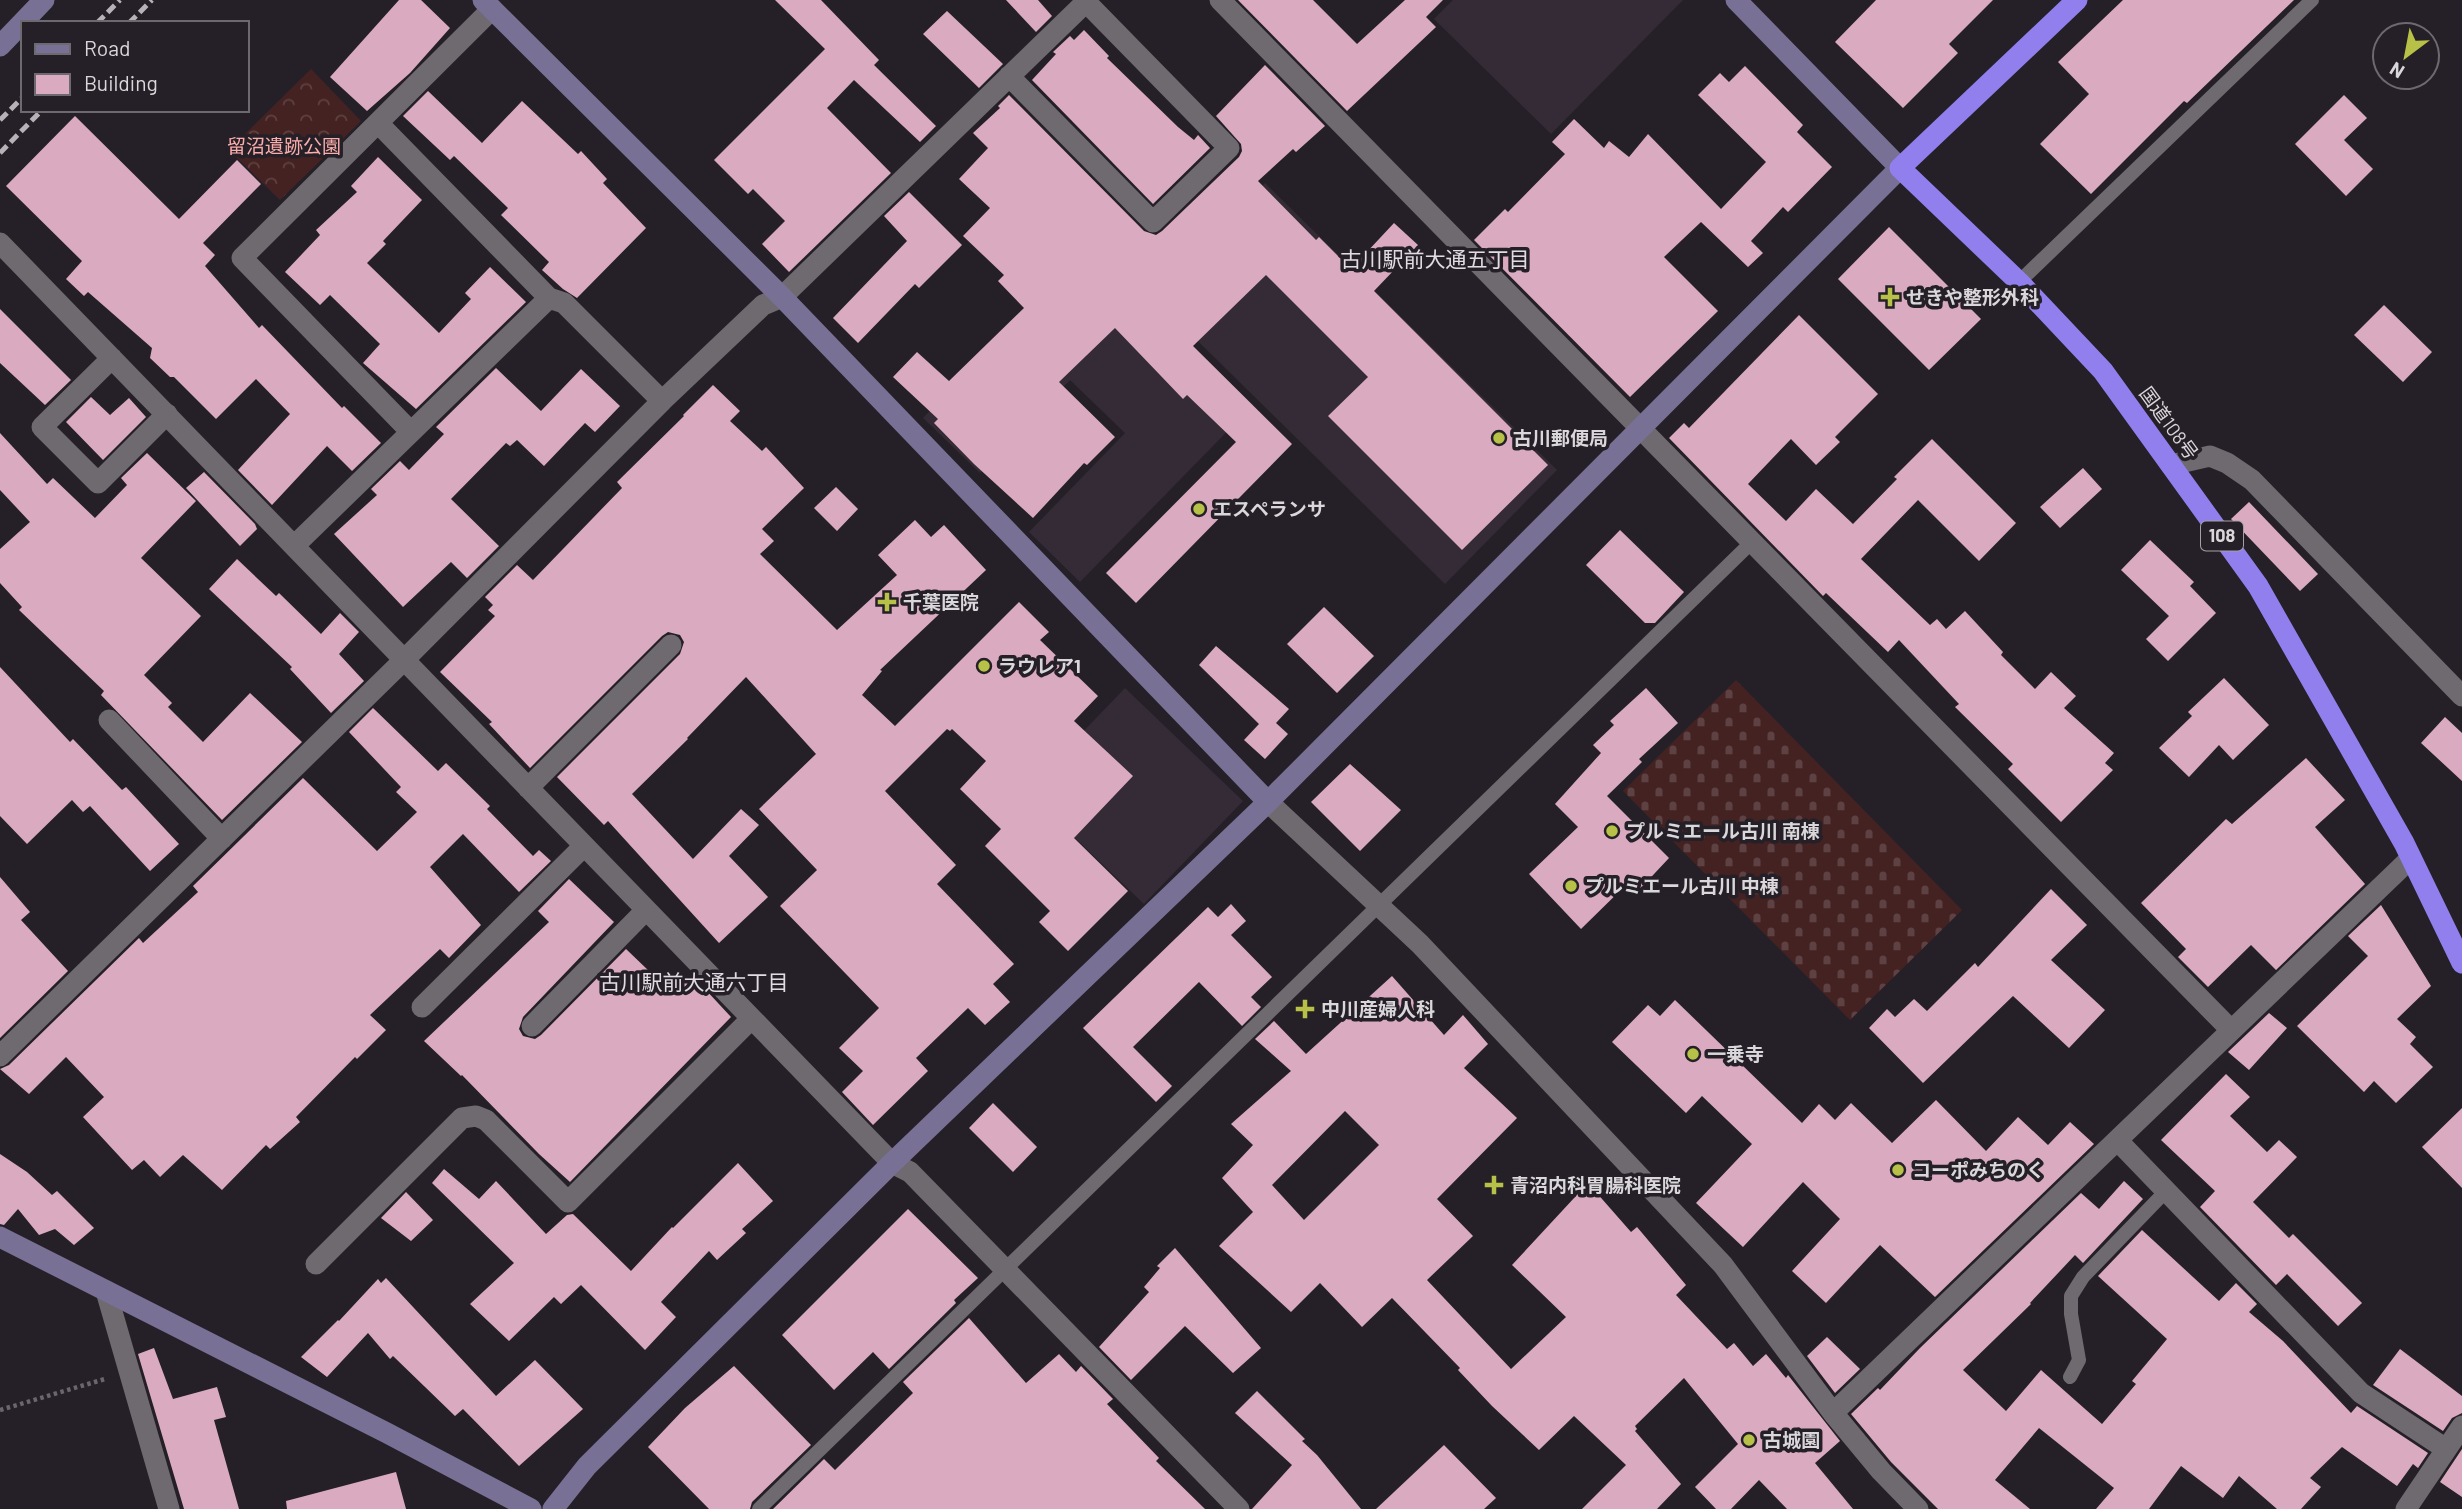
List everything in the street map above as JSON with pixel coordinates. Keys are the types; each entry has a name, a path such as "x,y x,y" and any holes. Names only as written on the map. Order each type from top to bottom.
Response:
{"highway":[{"path":"1900,168 2077,0"},
{"name":"国道108号","path":"1900,168 2104,370 2258,586 2411,858 2462,963"}],"street":[{"path":"24,21 44,0"},
{"path":"1220,0 2230,1029"},
{"path":"553,1509 587,1465 892,1163 1268,802 1900,168 1736,0"},
{"path":"0,1056 404,660 662,401 763,304 782,297 1009,76 1087,1 1229,148 1153,222 1009,76"},
{"path":"411,432 242,258 377,123 487,5 782,297 1268,802 1420,944 1723,1265 1833,1413 1916,1508"},
{"path":"0,46 21,24"},
{"path":"377,123 549,298 564,303 662,401"},
{"path":"0,243 751,1019 892,1163 910,1172 1005,1267 1239,1509"},
{"path":"294,546 549,298"},
{"path":"112,358 42,427 98,483 167,415"},
{"path":"2171,465 2210,456 2227,463 2252,480 2462,696"},
{"path":"528,788 671,645"},
{"path":"109,720 222,839"},
{"path":"422,1007 584,846"},
{"path":"1833,1413 2411,858"},
{"path":"533,1026 646,910"},
{"path":"316,1264 462,1118 476,1116 486,1120 568,1202 751,1019"},
{"path":"2118,1141 2361,1393 2445,1450"},
{"path":"0,1237 531,1509"},
{"path":"106,1291 169,1509"},
{"path":"2406,1509 2462,1426"}],"lane":[{"path":"2018,282 2312,0"},
{"path":"758,1509 1753,541"},
{"path":"2070,1377 2079,1360 2070,1314 2071,1296 2082,1277 2166,1190"}],"path":[{"path":"0,1410 129,1371"}],"shaded area":[{"path":"1453,0 1683,0 1551,134 1434,19"},
{"path":"1265,183 1557,470 1445,584 1153,297"},
{"path":"1090,246 1253,405 1080,582 1029,532 1125,433 1070,380 980,473 923,418"},
{"path":"1125,688 1243,801 1144,904 1026,791"}],"green space":[{"name":"留沼遺跡公園","path":"311,69 361,121 280,200 229,150"},
{"path":"1736,680 1962,910 1850,1020 1623,791"}],"building":[{"path":"399,0 421,0 450,28 410,73 367,111 330,77"},
{"path":"775,0 821,0 879,60 874,65 936,126 920,142 854,80 827,108 891,173 789,272 762,244 785,221 753,189 748,194 714,160 825,49"},
{"path":"1006,0 1038,0 1052,16 1036,32"},
{"path":"1238,0 1313,0 1357,44 1405,0 1443,0 1426,17 1436,27 1347,111"},
{"path":"1876,0 1993,0 1949,44 1958,53 1903,108 1835,42"},
{"path":"2123,0 2294,0 2187,103 2184,101 2091,194 2040,144 2089,94 2058,62"},
{"path":"947,11 1003,64 979,88 923,34"},
{"path":"1084,30 1109,56 1107,58 1178,127 1194,140 1198,135 1210,148 1153,204 1032,80 1056,54 1053,52 1070,36 1074,40"},
{"path":"1265,65 1325,126 1296,152 1293,149 1258,181 1316,240 1319,237 1351,269 1394,223 1418,245 1374,291 1548,465 1462,550 1328,416 1368,377 1266,275 1193,346 1292,444 1136,603 1106,573 1236,442 1187,395 1183,399 1115,328 1059,382 1115,437 1087,465 1084,463 1033,518 974,464 934,423 938,419 893,377 917,352 949,381 1024,308 998,281 1004,275 963,236 990,208 959,179 988,148 973,133 1000,108 998,106 1009,95 1144,231 1156,235 1239,157 1241,144 1216,116"},
{"path":"1745,66 1803,125 1797,132 1832,167 1788,212 1783,207 1751,241 1763,253 1748,267 1701,222 1664,257 1718,311 1630,397 1474,240 1505,209 1508,212 1565,154 1552,142 1574,119 1604,148 1609,141 1629,157 1648,134 1721,209 1766,162 1698,95 1720,73 1729,82"},
{"path":"428,91 482,143 522,101 578,154 581,151 607,179 603,183 646,228 577,298 542,270 549,262 501,215 508,208 454,156 450,160 403,116"},
{"path":"2344,95 2367,118 2344,140 2373,169 2346,196 2295,144"},
{"path":"75,116 179,219 237,160 261,184 203,243 215,255 205,266 259,328 262,325 342,408 344,406 381,443 352,471 327,446 272,505 238,470 290,414 256,379 216,419 174,377 170,377 150,358 152,348 88,292 84,296 66,279 82,261 6,186"},
{"path":"378,157 422,200 383,241 386,244 367,263 439,333 471,299 465,293 490,267 526,302 416,409 363,363 380,344 330,295 320,305 285,272 320,235 316,230 357,192 351,186"},
{"path":"909,192 962,245 919,288 915,284 858,343 833,318 907,241 884,216"},
{"path":"1889,227 1981,319 1929,370 1838,279"},
{"path":"2384,305 2432,352 2403,382 2354,335"},
{"path":"0,309 71,380 45,405 0,363"},
{"path":"1799,315 1878,394 1835,437 1840,442 1816,465 1791,439 1748,484 1786,521 1816,489 1853,524 1932,439 2016,523 1979,561 1918,500 1861,559 1930,625 1937,619 1946,629 1965,611 2003,652 2001,655 2035,689 2051,672 2076,696 2064,708 2114,753 2105,763 2113,770 2061,822 2008,769 2013,764 1955,707 1959,704 1899,640 1888,652 1826,593 1823,596 1669,438 1684,423 1689,428"},
{"path":"496,368 541,411 581,369 620,406 595,432 585,423 544,466 517,440 510,446 506,443 451,499 499,546 467,578 451,562 403,607 334,534 377,495 371,489 400,461 409,470 444,434 436,427"},
{"path":"713,385 740,411 730,421 762,451 766,447 804,488 762,529 774,541 760,554 837,630 897,575 878,555 915,520 931,537 944,525 986,570 880,670 882,671 862,695 895,726 1019,602 1049,632 1040,640 1098,696 1074,721 1133,776 1074,838 1128,891 1068,951 1039,922 1050,911 985,846 1001,829 960,789 986,761 952,729 947,729 885,791 956,865 937,884 1014,964 993,984 1010,1002 985,1025 968,1008 916,1058 928,1071 873,1125 842,1092 863,1071 839,1048 879,1008 780,906 817,870 759,809 816,754 746,677 632,794 693,859 741,809 759,825 729,856 768,897 719,943 608,821 604,825 557,777 680,654 684,642 680,635 668,632 662,636 530,768 489,724 492,722 440,672 495,616 488,610 493,605 485,597 517,565 533,580 622,488 617,482"},
{"path":"91,397 110,415 129,398 146,417 103,460 66,422"},
{"path":"0,433 47,484 53,478 95,518 127,485 121,478 147,453 196,501 141,558 201,616 144,675 172,703 168,707 203,742 250,693 302,742 222,820 101,695 104,691 19,610 22,607 0,583 0,549 30,522 0,490"},
{"path":"2083,468 2102,489 2060,528 2040,507"},
{"path":"204,472 255,524 257,529 240,546 186,488"},
{"path":"836,487 858,509 837,531 814,508"},
{"path":"2249,502 2318,574 2300,591 2231,519"},
{"path":"1620,530 1684,592 1655,623 1645,623 1586,565"},
{"path":"2150,540 2194,582 2190,586 2216,613 2168,661 2146,639 2169,616 2121,570"},
{"path":"237,559 276,596 279,593 321,634 340,613 359,632 339,654 364,681 331,713 290,669 292,667 209,589"},
{"path":"1324,607 1374,656 1337,693 1287,644"},
{"path":"1216,646 1289,709 1276,723 1288,734 1265,759 1244,740 1259,724 1199,665"},
{"path":"0,667 70,742 73,739 122,790 126,787 179,844 150,871 90,806 83,812 72,800 27,844 0,816"},
{"path":"2224,678 2269,725 2233,760 2219,745 2189,777 2159,748 2192,716 2188,712"},
{"path":"1646,688 1678,723 1639,759 1642,762 1607,796 1669,858 1640,889 1631,880 1581,929 1529,874 1578,827 1555,804 1601,753 1593,745 1614,725 1610,721"},
{"path":"373,708 438,771 446,763 490,806 487,809 533,856 539,850 551,861 519,892 463,834 430,867 481,925 449,958 440,949 370,1015 386,1030 357,1059 355,1057 296,1117 300,1122 270,1149 266,1145 222,1190 183,1155 160,1177 144,1160 132,1170 83,1117 104,1097 66,1057 29,1094 0,1069 9,1065 139,938 143,943 198,892 193,886 303,778 377,851 417,812 396,792 401,787 349,732"},
{"path":"2445,717 2462,733 2462,781 2421,743"},
{"path":"2306,758 2345,800 2315,827 2365,884 2276,970 2251,945 2208,987 2178,957 2186,949 2141,903 2226,819 2232,824"},
{"path":"1350,764 1401,810 1360,851 1311,802"},
{"path":"0,877 30,912 21,920 68,971 0,1038"},
{"path":"569,879 614,922 523,1017 519,1029 523,1036 535,1039 541,1035 626,949 673,994 692,975 731,1017 570,1182 424,1041 549,922 538,911"},
{"path":"2051,889 2087,925 2051,960 2105,1010 2069,1048 2013,996 1923,1083 1869,1028 1887,1009 1895,1017 1914,999 1927,1011 1975,963 1978,967"},
{"path":"1231,904 1246,921 1231,935 1272,977 1251,997 1261,1007 1242,1026 1199,982 1133,1047 1172,1086 1156,1102 1083,1028 1208,907 1218,917"},
{"path":"2381,905 2431,986 2397,1019 2416,1037 2410,1044 2433,1067 2396,1103 2374,1081 2364,1092 2297,1026 2368,956 2348,936"},
{"path":"1392,976 1444,1035 1463,1015 1488,1044 1464,1068 1517,1118 1437,1199 1473,1236 1427,1280 1511,1369 1566,1317 1512,1265 1588,1183 1631,1232 1637,1227 1686,1285 1676,1295 1727,1349 1734,1343 1753,1366 1766,1354 1786,1378 1788,1375 1840,1441 1815,1463 1853,1509 1787,1509 1759,1480 1731,1509 1716,1509 1695,1487 1738,1444 1684,1378 1635,1426 1635,1431 1681,1484 1657,1509 1582,1509 1626,1465 1574,1416 1539,1450 1492,1406 1458,1370 1460,1368 1392,1298 1362,1327 1320,1283 1291,1312 1219,1246 1253,1212 1222,1178 1253,1145 1231,1124 1291,1071 1255,1039 1274,1021 1306,1054","holes":["1345,1111 1379,1145 1304,1220 1272,1185"]},
{"path":"1675,1000 1802,1123 1819,1104 1835,1120 1851,1103 1892,1143 1936,1100 1986,1151 2018,1117 2048,1145 2070,1122 2094,1144 1935,1297 1880,1245 1826,1303 1792,1271 1840,1219 1803,1182 1743,1247 1696,1203 1752,1144 1702,1096 1686,1113 1612,1042 1648,1005 1660,1016"},
{"path":"2269,1013 2287,1028 2249,1070 2228,1052"},
{"path":"2226,1074 2250,1097 2230,1116 2267,1152 2279,1140 2297,1157 2253,1202 2289,1238 2293,1234 2362,1303 2338,1326 2287,1274 2276,1285 2200,1207 2215,1191 2161,1140"},
{"path":"993,1103 1037,1147 1013,1172 969,1128"},
{"path":"2462,1108 2462,1188 2422,1147"},
{"path":"0,1154 27,1172 52,1195 57,1191 94,1228 74,1245 55,1229 39,1235 18,1209 4,1225 0,1224"},
{"path":"738,1163 773,1201 742,1229 746,1233 717,1260 709,1251 661,1302 676,1317 645,1350 581,1285 561,1304 554,1297 509,1341 470,1304 514,1263 432,1183 444,1169 479,1199 496,1181 546,1234 567,1215 573,1214 631,1271"},
{"path":"2124,1181 2143,1199 2083,1263 2075,1255 2031,1304 1963,1370 2006,1411 2041,1370 2102,1424 2136,1384 2132,1381 2167,1339 2098,1276 2142,1230 2219,1301 2236,1283 2257,1304 2249,1312 2283,1341 2351,1413 2357,1406 2428,1453 2418,1468 2413,1464 2397,1486 2342,1447 2310,1478 2321,1487 2301,1509 2277,1509 2239,1476 2223,1498 2181,1466 2149,1509 2096,1509 2114,1488 2039,1428 1995,1480 2030,1509 1938,1509 1891,1462 1851,1414 1878,1388 1880,1390 2081,1193 2099,1209"},
{"path":"406,1192 433,1220 411,1241 381,1218"},
{"path":"908,1209 978,1278 889,1369 873,1352 834,1390 782,1335"},
{"path":"1175,1248 1261,1348 1233,1373 1185,1326 1131,1380 1099,1347 1149,1292 1144,1287 1160,1268 1157,1266"},
{"path":"386,1278 496,1396 535,1360 583,1409 519,1466 463,1409 455,1416 393,1356 390,1359 368,1333 327,1377 301,1357 378,1279 381,1283"},
{"path":"969,1318 1026,1383 1059,1354 1076,1372 1081,1366 1113,1399 1107,1404 1159,1458 1156,1461 1205,1509 773,1509 824,1459 835,1470 913,1393 903,1382"},
{"path":"1827,1337 1860,1369 1835,1393 1807,1356"},
{"path":"154,1348 173,1399 217,1387 226,1417 214,1420 239,1509 184,1509 138,1354"},
{"path":"2400,1349 2462,1396 2462,1413 2452,1418 2443,1431 2373,1385"},
{"path":"734,1366 811,1445 752,1502 750,1509 709,1509 648,1447 685,1408"},
{"path":"1257,1391 1305,1439 1302,1441 1317,1455 1361,1509 1252,1509 1292,1465 1235,1413"},
{"path":"1444,1445 1496,1498 1484,1509 1376,1509"},
{"path":"2462,1449 2462,1497 2440,1482"},
{"path":"396,1472 406,1509 287,1509 286,1501"}],"railway":[{"path":"99,21 120,0"},
{"path":"131,21 152,0"},
{"path":"0,120 21,99"},
{"path":"0,153 40,112"}],"place":[{"name":"せきや整形外科","path":"1890,297"},
{"name":"古川郵便局","path":"1499,438"},
{"name":"エスペランサ","path":"1199,509"},
{"name":"千葉医院","path":"887,602"},
{"name":"ラウレア1","path":"984,666"},
{"name":"プルミエール古川 南棟","path":"1612,831"},
{"name":"プルミエール古川 中棟","path":"1571,886"},
{"name":"中川産婦人科","path":"1305,1009"},
{"name":"一乗寺","path":"1693,1054"},
{"name":"コーポみちのく","path":"1898,1170"},
{"name":"青沼内科胃腸科医院","path":"1494,1185"},
{"name":"古城園","path":"1749,1440"}],"district":[{"name":"古川駅前大通五丁目","path":"1435,260"},
{"name":"古川駅前大通六丁目","path":"694,983"}]}
